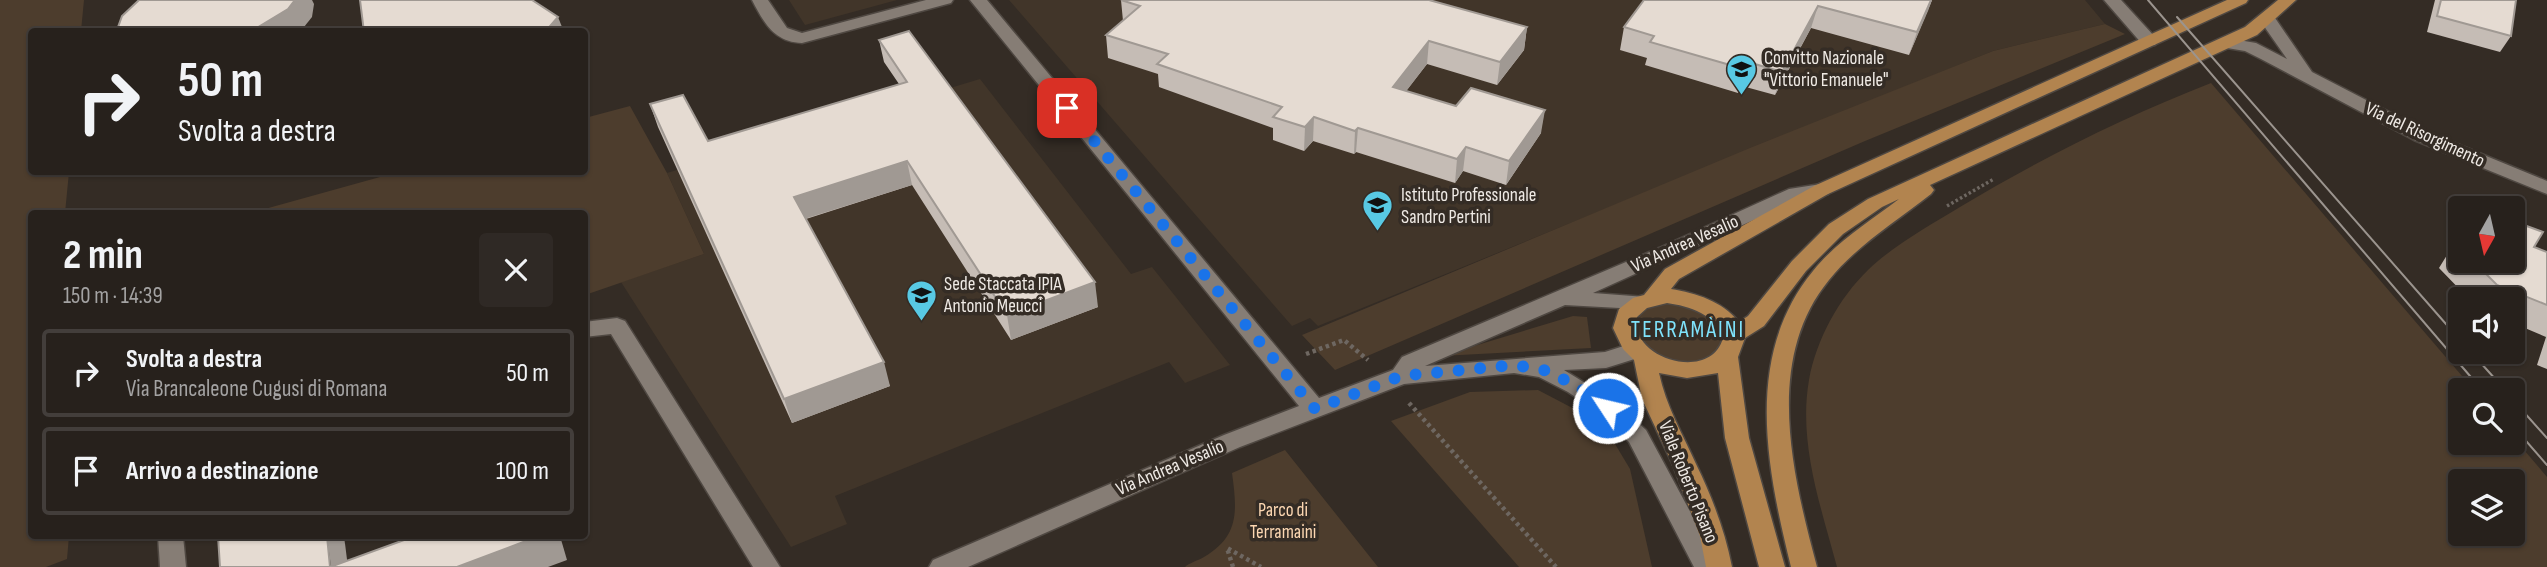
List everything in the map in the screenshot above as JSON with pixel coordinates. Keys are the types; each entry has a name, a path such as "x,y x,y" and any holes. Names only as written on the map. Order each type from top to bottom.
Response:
{"main road":[{"path":"1772,567 1737,438 1730,346 1727,322 1701,303 1686,298 1645,300 1625,315 1623,328 1640,354 1663,366 1682,370 1702,370 1718,365 1730,346 1756,321 1800,266 1836,229 1875,203 2227,43 2251,31 2288,0"},
{"name":"Via Andrea Vesalio","path":"1645,300 1672,274 1821,190 2229,2"},
{"path":"1804,567 1785,475 1777,411 1780,361 1798,306 1820,276 1852,244 1941,175"},
{"name":"Viale Roberto Pisano","path":"1640,354 1653,399 1685,465 1713,536 1719,567"}],"street":[{"path":"760,0 781,35 790,39 945,0"},
{"path":"978,0 1315,409"},
{"path":"2112,0 2149,41"},
{"name":"Via del Risorgimento","path":"2267,19 2308,74"},
{"name":"Via del Risorgimento","path":"2227,43 2250,47 2308,74 2339,94 2421,136 2547,188"},
{"name":"Via Andrea Vesalio","path":"942,567 1232,441 1315,409 1410,363 1561,299 1797,193 1821,190"},
{"path":"1561,299 1645,300"},
{"path":"588,330 617,326 767,567"},
{"name":"Via Andrea Vesalio","path":"1388,374 1606,359 1640,354"},
{"name":"Via Andrea Vesalio","path":"1514,365 1544,370 1577,386 1608,408 1638,436 1707,567"},
{"path":"171,539 173,567"}],"path":[{"path":"1940,210 1996,178"},
{"path":"1940,202 1951,195"},
{"path":"1279,366 1344,340 1388,374 1556,567"},
{"path":"1233,567 1227,548 1261,567"}],"shaded area":[{"path":"789,0 897,0 805,25"},
{"name":"Istituto Professionale Sandro Pertini","path":"1009,0 2085,0 2105,24 1993,51 1318,326 1310,318 1292,326"},
{"name":"Sede Staccata IPIA Antonio Meucci","path":"980,79 1131,274 1152,267 1230,365 1185,383 1169,362 835,496 847,524 791,547 621,282 704,254 667,173"}],"green space":[{"path":"0,0 84,0 81,28 28,28 28,175 69,175 65,210 28,210 28,539 69,539 67,559 46,567 0,567"},
{"path":"2105,24 2125,34 1865,141 1335,370 1302,335 1750,148 1993,51"},
{"path":"2211,83 2448,360 2448,364 2452,364 2464,378 2448,378 2448,455 2525,455 2525,451 2547,477 2547,567 1837,567 1813,475 1806,427 1806,404 1812,365 1823,335 1838,307 1868,270 1912,236 2021,172 2146,110"},
{"path":"630,106 667,173 704,254 588,294 588,210 261,210 387,175 588,175 588,117"},
{"path":"1667,296 1727,322 1727,357 1663,366 1623,328 1638,302"},
{"path":"1573,316 1587,317 1591,348 1441,356"},
{"path":"1538,390 1603,424 1630,469 1652,567 1519,567 1391,421 1470,392"},
{"name":"Parco di Terramaini","path":"1285,450 1378,567 1185,567 1216,549 1230,531 1235,510 1232,473"}],"building":[{"path":"139,0 295,0 288,9 257,28 118,28 122,16"},
{"path":"360,0 532,0 558,17 548,28 364,28"},
{"path":"1121,0 1429,0 1527,27 1500,62 1429,41 1393,87 1456,106 1471,88 1545,110 1509,161 1466,147 1457,159 1314,117 1305,127 1273,117 1282,107 1157,64 1168,54 1106,35 1140,6"},
{"path":"1644,0 1931,0 1917,32 1818,6 1782,72 1748,62 1744,69 1650,42 1654,36 1624,27"},
{"path":"2441,0 2516,0 2511,36 2437,16"},
{"path":"909,31 1095,282 1007,315 907,161 794,197 884,362 784,399 650,104 683,95 708,141 907,82 879,40"},
{"path":"2525,225 2543,232 2534,247 2547,252 2547,305 2525,296 2525,287 2497,285 2485,273 2525,273"},
{"path":"218,539 327,539 330,567 220,567"},
{"path":"407,539 531,539 457,567 330,567"}],"tram line":[{"path":"2148,0 2472,378"},
{"path":"2177,17 2448,326"},
{"path":"2482,364 2494,378"},
{"path":"2525,413 2547,438"},
{"path":"2525,440 2547,465"}],"place":[{"name":"Convitto Nazionale \"Vittorio Emanuele\"","path":"1741,96"},
{"name":"Istituto Professionale Sandro Pertini","path":"1378,233"},
{"name":"Sede Staccata IPIA Antonio Meucci","path":"921,322"}],"district":[{"name":"TERRAMÀINI","path":"1688,330"}],"route":[{"path":"1067,108 1315,409 1401,376 1514,365 1544,370 1577,386 1608,408"}]}
